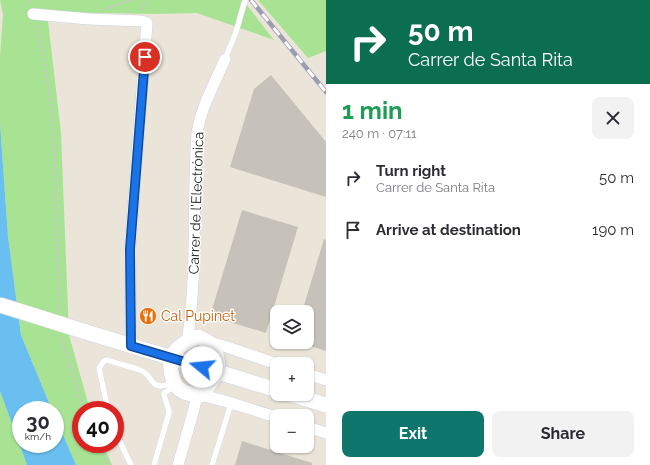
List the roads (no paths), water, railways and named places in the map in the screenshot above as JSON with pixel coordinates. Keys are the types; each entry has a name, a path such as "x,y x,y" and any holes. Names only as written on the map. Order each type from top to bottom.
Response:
{"street":[{"path":"32,9 89,20 142,21 147,23 130,249 131,346"},
{"name":"Carrer de l'Electrònica","path":"198,340 196,328 191,318 197,133 203,109 225,59"},
{"path":"0,305 270,388"},
{"path":"198,340 215,348 215,371 220,399"},
{"path":"270,362 227,346 198,340 180,346 175,351 171,365 175,384 186,393 220,399 231,404 270,415"},
{"path":"178,465 198,394 215,371 233,353 248,355"},
{"path":"314,376 326,380"},
{"path":"313,401 326,405"},
{"path":"314,429 326,433"}],"lane":[{"name":"Carrer de l'Electrònica","path":"225,59 236,32 244,0"},
{"path":"106,401 99,368 106,360 141,370 147,374 152,383 159,386 175,384"},
{"path":"154,465 169,413 164,393 175,384"},
{"path":"212,465 231,404"},
{"path":"124,450 131,465"}],"water":[{"path":"0,123 8,236 21,335 48,401 12,401 12,424 0,391"},
{"path":"64,437 76,465 27,465 23,453 64,453"}],"railway":[{"path":"251,0 326,92"}],"place":[{"name":"Cal Pupinet","path":"148,316"}]}
